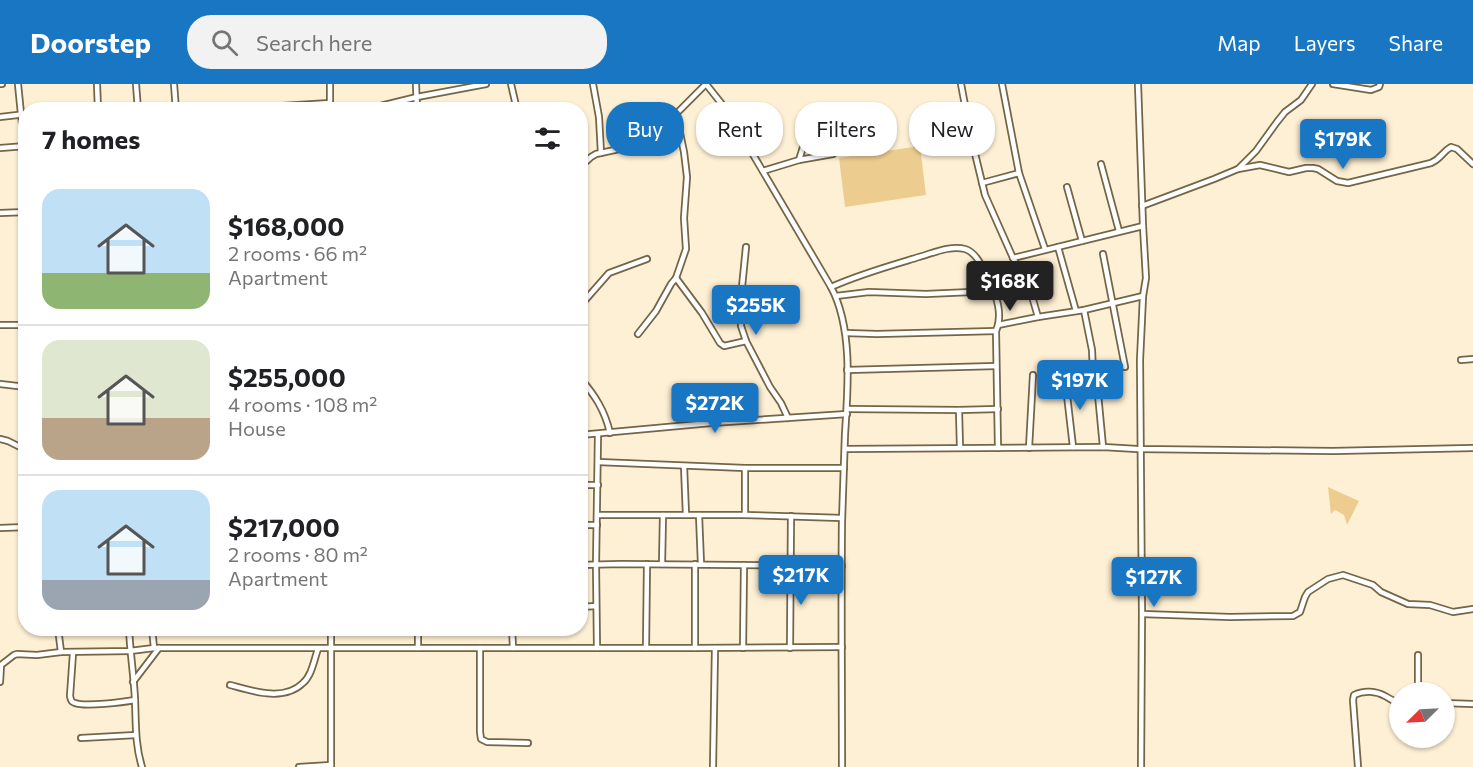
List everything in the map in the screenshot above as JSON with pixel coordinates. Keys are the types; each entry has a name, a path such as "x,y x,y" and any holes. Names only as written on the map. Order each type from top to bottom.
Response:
{"street":[{"path":"18,84 21,102"},
{"path":"97,84 98,102"},
{"path":"136,84 137,102"},
{"path":"174,84 175,102"},
{"path":"330,84 330,102"},
{"path":"416,84 417,102"},
{"path":"397,102 486,84"},
{"path":"511,84 515,102"},
{"path":"593,84 599,117 601,153"},
{"path":"684,106 706,84 725,108 831,286 843,319 846,333 848,411 842,518 842,767"},
{"path":"961,84 982,183 1013,258 1029,286 1038,317"},
{"path":"1002,84 1019,173 1045,249"},
{"path":"1138,84 1146,278 1140,360 1141,767"},
{"path":"1238,169 1256,151 1286,112 1301,100 1312,84"},
{"path":"1334,84 1371,90 1379,87 1380,84"},
{"path":"0,117 18,115"},
{"path":"0,148 18,147"},
{"path":"1142,206 1238,169 1260,165 1290,172 1302,168 1318,169 1337,181 1348,183 1431,163 1439,159 1451,147 1457,149 1473,164"},
{"path":"588,160 606,152"},
{"path":"638,334 656,311 676,278 686,249 684,218 687,188 684,152"},
{"path":"799,160 800,156"},
{"path":"763,171 822,156"},
{"path":"1101,164 1119,231"},
{"path":"982,183 1019,173"},
{"path":"1067,187 1082,241"},
{"path":"0,213 18,212"},
{"path":"1013,258 1143,226"},
{"path":"746,247 740,307 741,326 746,341 788,418"},
{"path":"1058,247 1076,311"},
{"path":"831,286 858,275 948,249 959,248 970,252 976,258 994,291 999,307 996,366 998,448"},
{"path":"1103,254 1125,367"},
{"path":"588,297 609,273 647,259"},
{"path":"676,278 702,313 720,343 724,346 746,341"},
{"path":"836,296 869,292 926,294 994,291"},
{"path":"846,333 877,334 997,328 1038,317 1084,310 1143,296"},
{"path":"1084,310 1092,350 1103,447"},
{"path":"0,325 18,325"},
{"path":"1461,360 1473,359"},
{"path":"847,370 996,366"},
{"path":"1029,448 1033,375"},
{"path":"1065,378 1073,447"},
{"path":"0,384 18,386"},
{"path":"588,388 602,409 610,433"},
{"path":"588,435 848,411 998,409"},
{"path":"959,410 960,448"},
{"path":"597,648 598,434"},
{"path":"0,439 18,446"},
{"path":"845,449 1103,447 1333,451 1473,448"},
{"path":"598,462 745,468 844,468"},
{"path":"684,466 686,515"},
{"path":"745,468 745,515"},
{"path":"588,485 598,485"},
{"path":"597,515 745,515 842,518"},
{"path":"663,515 663,564"},
{"path":"695,648 699,515"},
{"path":"790,648 791,516"},
{"path":"588,525 597,525"},
{"path":"0,528 18,527"},
{"path":"646,648 647,564"},
{"path":"588,565 842,566"},
{"path":"743,648 744,565"},
{"path":"1142,614 1290,617 1300,612 1308,592 1328,579 1343,575 1373,585 1381,592 1408,604 1430,605 1453,612 1473,609"},
{"path":"588,606 596,606"},
{"path":"59,636 61,652"},
{"path":"129,636 136,735 142,767"},
{"path":"134,682 157,648 154,636"},
{"path":"299,767 331,766 331,636"},
{"path":"418,636 418,648"},
{"path":"512,636 513,648"},
{"path":"0,682 1,665 14,655 157,648 842,647"},
{"path":"480,648 480,732 482,739 487,742 528,743"},
{"path":"713,767 715,648"},
{"path":"230,685 274,694 291,691 302,684 308,676 318,649"},
{"path":"73,653 70,696 72,702 80,704 135,700"},
{"path":"1418,655 1418,682"},
{"path":"1358,767 1354,695 1365,692 1378,693 1389,699"},
{"path":"1455,703 1473,704"},
{"path":"81,738 136,735"}],"shaded area":[{"path":"909,148 909,156 921,156 926,195 845,207 839,158 897,156 897,149"},
{"path":"1328,487 1359,501 1347,525 1344,515 1335,510 1331,514"}]}
